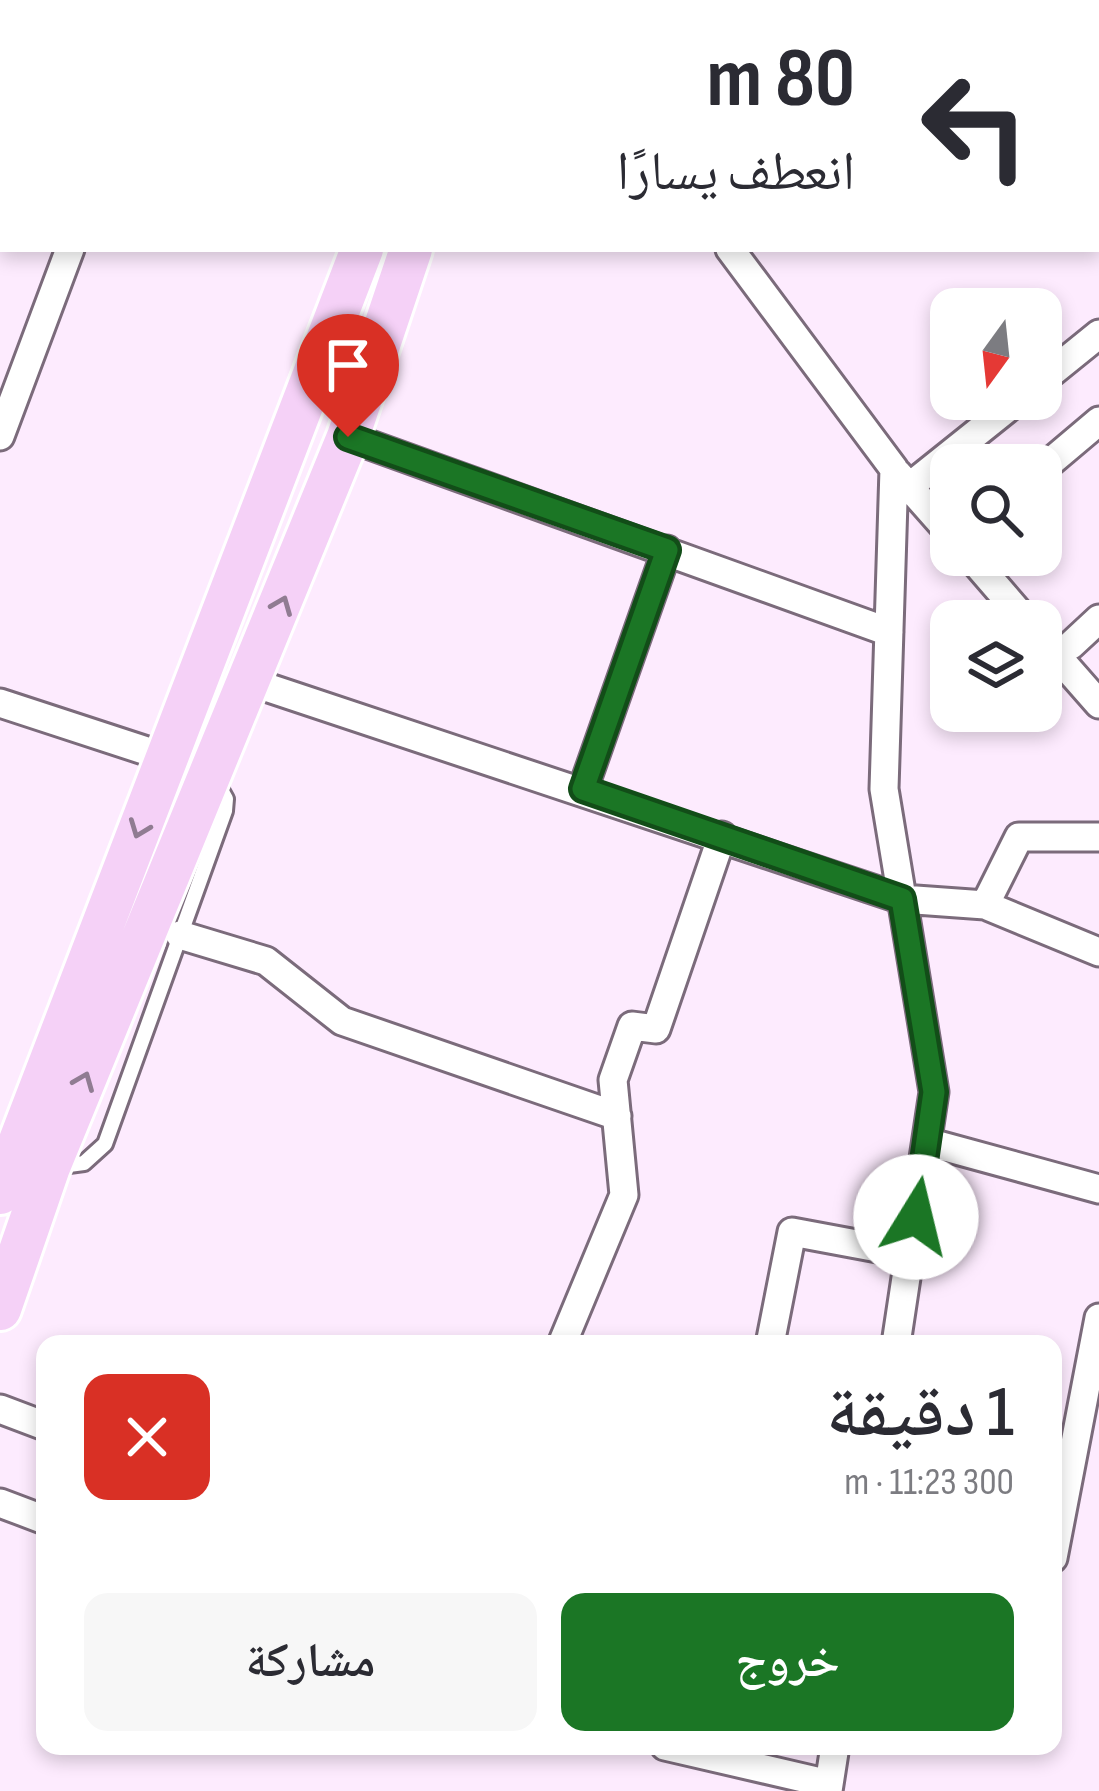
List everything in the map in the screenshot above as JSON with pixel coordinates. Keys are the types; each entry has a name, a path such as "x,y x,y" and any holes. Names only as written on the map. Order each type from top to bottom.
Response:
{"main road":[{"path":"0,1193 14,1110 166,757 361,252"},
{"path":"0,1309 50,1167 348,437 410,252"}],"street":[{"path":"0,436 69,252"},
{"path":"732,252 930,510"},
{"path":"1062,364 1099,334"},
{"path":"902,478 987,420"},
{"path":"1062,452 1099,421"},
{"path":"348,437 890,632"},
{"path":"897,1335 934,1092 884,789 902,478"},
{"path":"583,789 667,550"},
{"path":"987,576 1008,600"},
{"path":"1071,645 1099,619"},
{"path":"1062,661 1093,694"},
{"path":"251,682 902,899 985,905 1099,952"},
{"path":"0,703 211,772"},
{"path":"566,1335 624,1195 613,1080 632,1026 656,1029 722,836"},
{"path":"985,905 1019,837 1099,837"},
{"path":"181,935 266,961 342,1021 617,1116"},
{"path":"927,1142 1099,1189"},
{"path":"772,1335 792,1232 910,1254"},
{"path":"1062,1511 1099,1318"},
{"path":"0,1409 36,1423"},
{"path":"0,1503 36,1517"},
{"path":"709,1755 829,1788 834,1755"}],"lane":[{"path":"50,1167 84,1162 105,1144 225,811 226,799 211,772"}],"route":[{"path":"348,437 667,550 583,789 902,899 934,1092 916,1217"}]}
